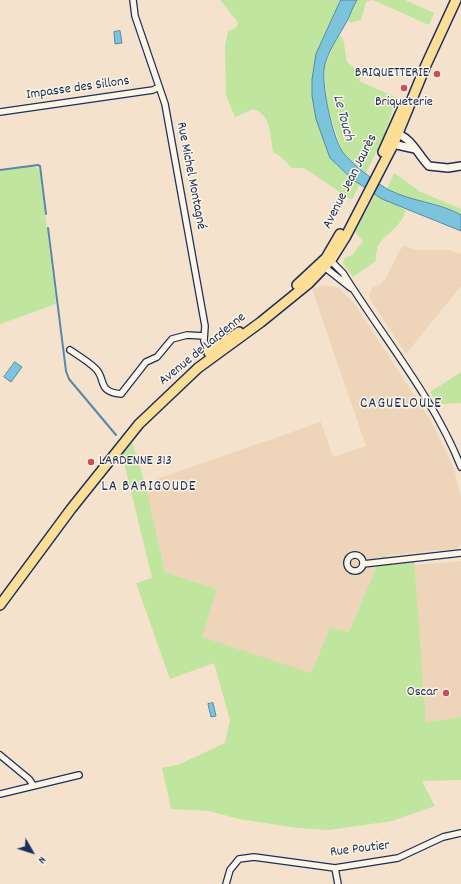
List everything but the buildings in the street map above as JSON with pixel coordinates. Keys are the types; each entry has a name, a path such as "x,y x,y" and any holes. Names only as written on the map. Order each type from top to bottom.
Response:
{"main road":[{"name":"Avenue Jean Jaurès","path":"393,137 449,0"},
{"name":"Avenue Jean Jaurès","path":"325,262 338,250 361,199 393,137 456,0"},
{"name":"Avenue de Lardenne","path":"0,605 71,509 81,490 128,430 168,387 211,355 261,322 325,262"}],"street":[{"name":"Rue Michel Montagné","path":"133,0 135,16 165,104 191,245 204,326 205,345 211,355"},
{"name":"Impasse des Sillons","path":"0,112 153,90 159,87"},
{"path":"393,137 415,149"},
{"path":"393,137 411,143 429,166 448,168 461,166"},
{"path":"325,262 353,290"},
{"path":"325,262 343,273 442,425 461,467"},
{"path":"70,350 98,370 103,386 114,394 121,394 146,362 157,357 172,339 186,335 204,336"},
{"path":"363,564 461,553"},
{"path":"0,755 33,785"},
{"path":"0,794 79,775"},
{"name":"Rue Poutier","path":"226,884 234,864 239,859 254,856 335,868 398,858 443,836 461,833"},
{"path":"335,868 338,884"}],"shaded area":[{"path":"403,245 416,250 449,250 461,254 461,286 406,354 369,296 372,288 381,284 385,279"},
{"path":"324,285 339,288 354,303 431,421 454,468 461,498 461,545 456,549 381,556 349,632 330,627 311,673 201,637 217,589 165,572 145,483 321,422 333,457 366,446 312,289"},
{"path":"461,561 461,717 426,722 414,565"}],"green space":[{"path":"220,0 341,0 316,54 337,166 360,184 353,198 350,199 304,168 292,168 280,156 273,152 267,121 259,112 253,109 235,117 226,95 225,46 228,31 236,28 238,22"},
{"path":"357,0 373,0 366,2 361,20 350,23 348,20"},
{"path":"373,0 405,0 434,13 429,25"},
{"path":"338,35 343,38 347,62 362,74 359,81 397,98 383,138 366,173 342,151 327,106 324,68"},
{"path":"34,166 40,171 56,304 0,324 0,171"},
{"path":"394,173 421,192 461,209 461,215 437,204 408,198 387,189"},
{"path":"375,194 406,210 401,221 380,243 376,253 376,261 353,277 343,263 345,258 352,255 363,241 355,232"},
{"path":"461,372 461,403 438,404 430,392"},
{"path":"132,442 145,483 165,572 217,589 202,637 311,673 330,627 349,632 381,556 414,558 426,722 461,717 461,780 422,781 435,806 392,821 329,830 298,828 239,819 209,811 171,809 162,768 180,764 225,743 230,720 214,663 170,679 136,583 152,578 122,454"}],"water":[{"path":"341,0 357,0 334,43 325,63 324,69 326,99 331,123 338,144 351,161 389,190 407,197 443,207 461,215 461,231 382,199 352,179 330,158 316,119 312,96 312,79 316,54"},
{"path":"120,31 122,43 115,44 114,32"},
{"path":"15,362 22,367 11,382 4,377"},
{"path":"213,703 216,716 211,717 208,704"}],"waterway":[{"path":"0,170 40,166 46,214"},
{"path":"48,228 66,371 69,379 116,435"}],"place":[{"name":"BRIQUETTERIE","path":"437,74"},
{"name":"Briqueterie","path":"404,88"},
{"name":"LARDENNE 313","path":"91,462"},
{"name":"Oscar","path":"446,693"}],"district":[{"name":"CAGUELOULE","path":"401,405"},
{"name":"LA BARIGOUDE","path":"149,488"}],"water label":[{"name":"Le Touch","path":"342,118"}]}
